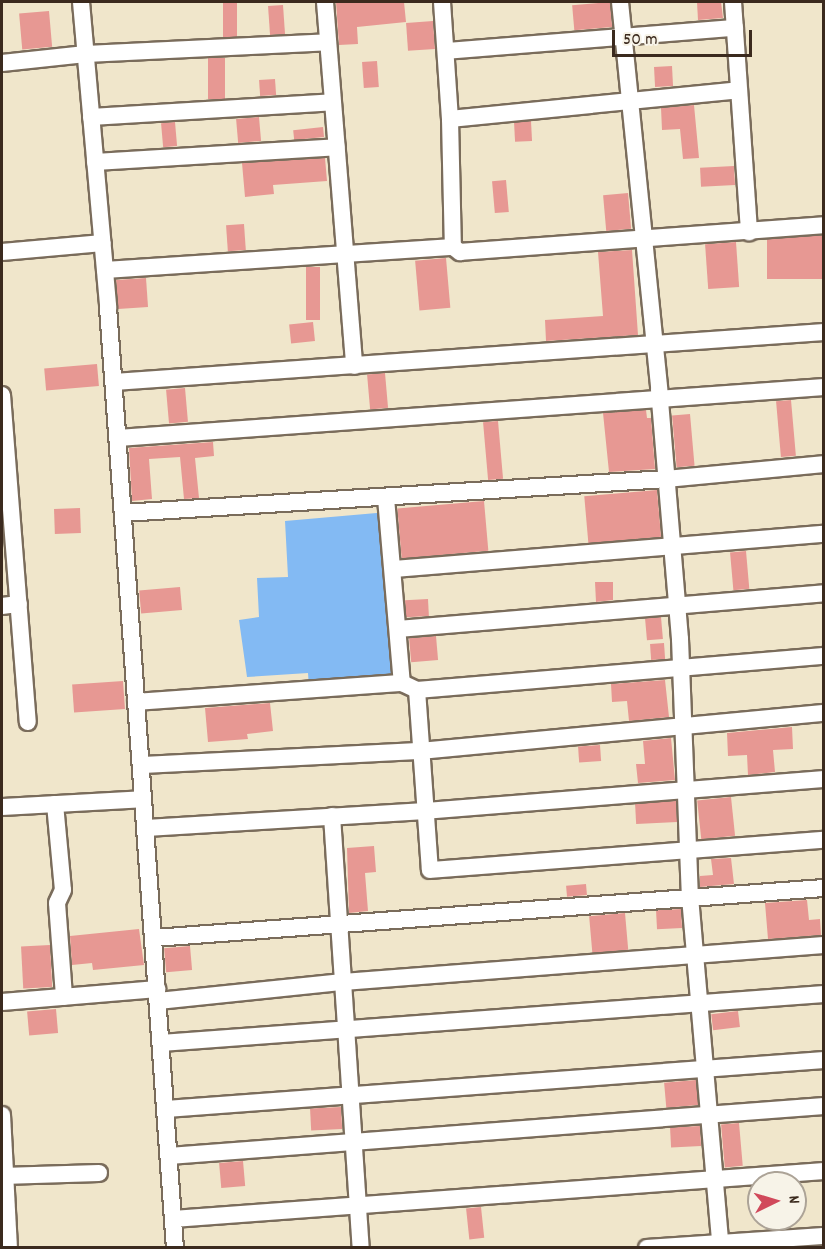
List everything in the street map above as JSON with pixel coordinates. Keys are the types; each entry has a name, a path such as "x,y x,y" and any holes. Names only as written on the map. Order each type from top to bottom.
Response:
{"street":[{"path":"81,2 114,382 175,1248"},
{"path":"325,2 354,366"},
{"path":"442,2 450,119 453,247"},
{"path":"620,2 677,607 690,897 721,1245"},
{"path":"733,2 749,232"},
{"path":"446,51 735,28"},
{"path":"2,63 86,54 328,42"},
{"path":"450,119 739,90"},
{"path":"91,117 333,102"},
{"path":"95,162 337,147"},
{"path":"105,270 453,247 465,253 824,225"},
{"path":"2,252 103,243"},
{"path":"114,382 824,332"},
{"path":"118,438 824,387"},
{"path":"2,395 5,488 19,604 28,722"},
{"path":"123,513 666,479 824,464"},
{"path":"386,498 402,683"},
{"path":"393,569 824,534"},
{"path":"398,629 824,593"},
{"path":"2,606 19,604"},
{"path":"136,702 402,683 417,690 824,656"},
{"path":"417,690 429,869 824,840"},
{"path":"141,765 420,751 824,713"},
{"path":"146,828 424,811 824,779"},
{"path":"2,807 143,799"},
{"path":"55,804 63,890 57,903 64,998"},
{"path":"332,816 361,1248"},
{"path":"154,938 824,888"},
{"path":"2,1002 158,995 824,945"},
{"path":"161,1043 824,994"},
{"path":"166,1109 824,1060"},
{"path":"169,1156 824,1106"},
{"path":"2,1114 3,1176 9,1248"},
{"path":"173,1219 824,1171"},
{"path":"3,1176 99,1173"},
{"path":"647,1248 721,1245 824,1236"}],"water":[{"path":"388,512 401,680 309,687 308,673 247,677 239,620 259,617 257,578 288,577 285,521"}],"building":[{"path":"223,2 237,2 237,37 223,37"},
{"path":"336,2 404,2 406,22 357,27 358,44 339,45"},
{"path":"610,2 612,27 574,30 572,5"},
{"path":"697,2 721,2 723,18 698,20"},
{"path":"283,5 285,34 270,35 268,6"},
{"path":"49,11 52,47 22,49 19,14"},
{"path":"433,21 435,49 408,51 406,23"},
{"path":"208,58 225,58 225,99 208,99"},
{"path":"377,61 379,87 364,88 362,62"},
{"path":"672,66 673,86 655,87 654,67"},
{"path":"275,79 276,95 260,96 259,80"},
{"path":"694,105 699,158 683,159 680,129 662,130 661,108"},
{"path":"259,117 261,141 238,143 236,119"},
{"path":"531,121 532,141 515,142 514,122"},
{"path":"175,122 177,146 163,147 161,123"},
{"path":"323,127 324,137 294,140 293,130"},
{"path":"325,158 327,181 273,185 274,194 245,197 242,163"},
{"path":"734,166 735,185 701,187 700,168"},
{"path":"506,180 509,212 495,213 492,181"},
{"path":"628,193 631,229 606,231 603,195"},
{"path":"244,224 246,250 228,251 226,225"},
{"path":"767,236 824,236 824,279 767,279"},
{"path":"736,242 739,287 708,289 705,244"},
{"path":"632,250 638,335 546,341 545,320 603,316 598,252"},
{"path":"446,258 450,308 419,311 415,261"},
{"path":"306,267 320,267 320,320 306,320"},
{"path":"146,278 148,307 118,309 116,280"},
{"path":"313,322 315,341 291,343 289,325"},
{"path":"97,364 99,386 46,391 44,369"},
{"path":"385,373 388,408 370,409 367,375"},
{"path":"185,388 188,422 169,424 166,390"},
{"path":"791,400 796,456 781,457 776,401"},
{"path":"646,410 647,418 651,418 655,469 609,472 603,413"},
{"path":"690,414 695,466 677,467 672,416"},
{"path":"498,421 503,479 488,480 483,422"},
{"path":"213,442 214,456 195,458 199,498 184,499 180,457 149,459 152,499 132,501 129,448"},
{"path":"657,490 661,537 588,543 584,496"},
{"path":"484,501 488,551 402,558 397,509"},
{"path":"80,508 81,533 55,534 54,509"},
{"path":"746,551 749,589 733,590 730,552"},
{"path":"595,582 613,582 613,600 596,602"},
{"path":"180,587 182,610 141,613 139,591"},
{"path":"428,599 429,616 406,617 405,600"},
{"path":"661,617 663,639 647,640 645,618"},
{"path":"436,636 438,660 411,662 409,638"},
{"path":"664,643 665,659 651,660 650,644"},
{"path":"665,680 669,717 629,721 627,701 612,702 611,684"},
{"path":"123,681 125,709 74,712 72,685"},
{"path":"270,703 273,731 247,734 248,739 208,742 205,708"},
{"path":"792,727 793,749 773,750 775,772 748,775 747,755 728,756 727,733"},
{"path":"671,738 675,780 638,783 636,764 645,764 643,741"},
{"path":"600,745 601,761 579,762 578,747"},
{"path":"731,797 735,836 701,839 697,801"},
{"path":"676,801 677,822 636,824 635,803"},
{"path":"374,846 376,872 365,873 368,911 349,913 347,848"},
{"path":"731,858 734,884 700,887 700,876 713,875 711,859"},
{"path":"586,884 587,895 567,897 566,886"},
{"path":"807,900 809,920 820,919 821,935 768,939 765,903"},
{"path":"681,909 682,928 657,929 656,910"},
{"path":"625,913 628,950 592,953 589,916"},
{"path":"139,929 144,965 93,970 92,963 72,965 70,936"},
{"path":"50,945 52,987 23,988 21,947"},
{"path":"190,946 192,970 166,972 164,948"},
{"path":"56,1009 58,1033 29,1035 27,1012"},
{"path":"738,1011 740,1027 713,1030 711,1014"},
{"path":"696,1080 698,1105 666,1108 664,1083"},
{"path":"341,1107 342,1129 311,1131 310,1109"},
{"path":"739,1123 743,1166 725,1167 721,1125"},
{"path":"700,1126 701,1146 671,1148 670,1128"},
{"path":"243,1161 245,1186 221,1188 219,1163"},
{"path":"481,1207 484,1238 469,1239 466,1209"}]}
